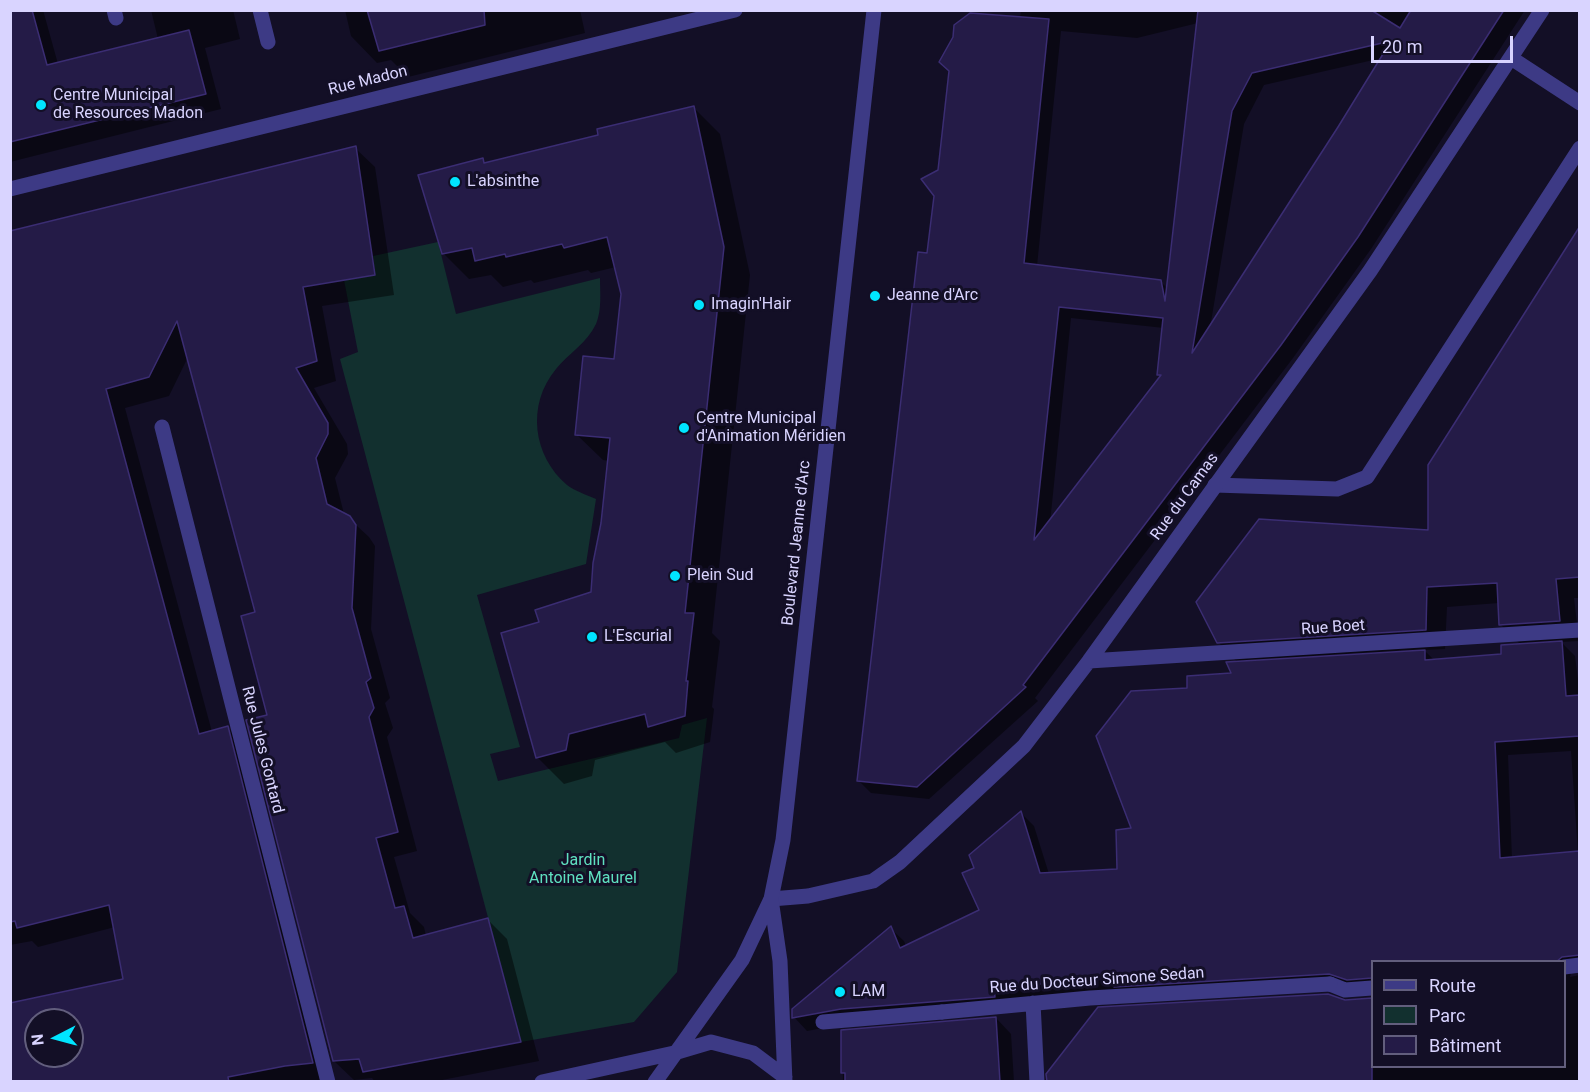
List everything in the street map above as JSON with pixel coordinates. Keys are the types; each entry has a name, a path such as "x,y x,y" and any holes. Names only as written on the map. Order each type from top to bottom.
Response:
{"street":[{"path":"260,10 268,42"},
{"name":"Rue Madon","path":"10,189 735,10"},
{"name":"Boulevard Jeanne d'Arc","path":"655,1082 742,960 771,899 783,840 874,10"},
{"name":"Rue du Camas","path":"771,899 808,896 873,881 900,862 1024,746 1089,661 1370,271 1542,10"},
{"path":"1511,58 1580,103"},
{"path":"1215,485 1337,489 1367,477 1580,148"},
{"name":"Rue Jules Gontard","path":"162,427 328,1082"},
{"name":"Rue Boet","path":"1089,661 1580,630"},
{"name":"Boulevard Jeanne d'Arc","path":"771,899 780,961 785,1079"},
{"name":"Rue du Docteur Simone Sedan","path":"823,1022 1090,998 1330,984 1345,990 1371,988"},
{"path":"1033,1004 1037,1082"},
{"path":"542,1082 674,1053 711,1042 753,1053 785,1079"}],"green space":[{"name":"Jardin Antoine Maurel","path":"438,242 456,314 600,278 600,307 596,324 583,343 556,369 546,383 537,414 541,445 556,473 570,487 596,499 586,564 477,595 520,747 490,754 498,781 679,738 682,725 707,718 677,972 634,1022 521,1042 340,359 358,352 344,280 375,275 373,256"}],"building":[{"path":"10,10 32,10 47,65 189,30 206,94 10,142"},
{"path":"367,10 484,10 485,25 379,51"},
{"path":"1198,10 1371,10 1400,28 1411,10 1504,10 1358,237 1281,345 1023,685 1026,687 917,787 857,781 918,252 927,253 934,196 921,179 938,170 949,71 939,62 953,37 954,25 970,13 1049,19 1024,263 1161,280 1165,301","holes":["1391,41 1338,127 1192,353 1232,111 1252,73","1059,307 1163,318 1157,375 1161,375 1034,540"]},
{"path":"694,106 724,247 685,613 694,613 686,681 688,681 685,716 648,727 645,714 569,734 566,750 536,758 501,633 539,622 535,610 591,592 610,438 575,435 583,356 614,359 621,294 607,237 564,248 562,244 506,257 505,254 475,261 472,248 442,254 418,175 483,158 484,163 598,135 597,129"},
{"path":"356,146 375,275 303,287 317,361 296,368 328,423 328,434 316,458 327,504 350,516 356,525 352,608 371,678 366,682 374,708 369,717 398,832 376,838 395,908 404,906 413,938 488,918 521,1042 363,1072 359,1059 333,1061 246,720 267,715 241,616 255,612 177,321 149,377 106,389 199,734 228,726 313,1063 228,1077 229,1082 10,1082 10,1003 123,979 109,905 17,928 15,921 10,922 10,231"},
{"path":"1580,226 1580,577 1556,579 1560,621 1499,625 1497,583 1427,587 1426,630 1217,643 1196,602 1259,519 1428,530 1428,465"},
{"path":"1562,641 1566,696 1580,695 1580,736 1495,742 1500,858 1579,851 1580,955 1562,957 1558,960 1371,960 1371,978 1347,980 1329,974 1114,987 1121,977 994,988 995,997 841,1009 792,1018 792,1009 891,926 900,948 979,910 962,873 974,868 969,855 1021,811 1040,873 1117,869 1116,830 1131,828 1096,736 1131,691 1187,688 1187,676 1231,673 1226,662 1425,650 1425,660 1501,654 1501,645"},
{"path":"1328,994 1345,1000 1371,998 1372,1082 1047,1082 1046,1074 1098,1007"},
{"path":"996,1017 1000,1082 845,1082 845,1073 841,1073 841,1030"}],"place":[{"name":"Centre Municipal de Resources Madon","path":"41,105"},
{"name":"L'absinthe","path":"455,182"},
{"name":"Jeanne d'Arc","path":"875,296"},
{"name":"Imagin'Hair","path":"699,305"},
{"name":"Centre Municipal d'Animation Méridien","path":"684,428"},
{"name":"Plein Sud","path":"675,576"},
{"name":"L'Escurial","path":"592,637"},
{"name":"LAM","path":"840,992"}]}
